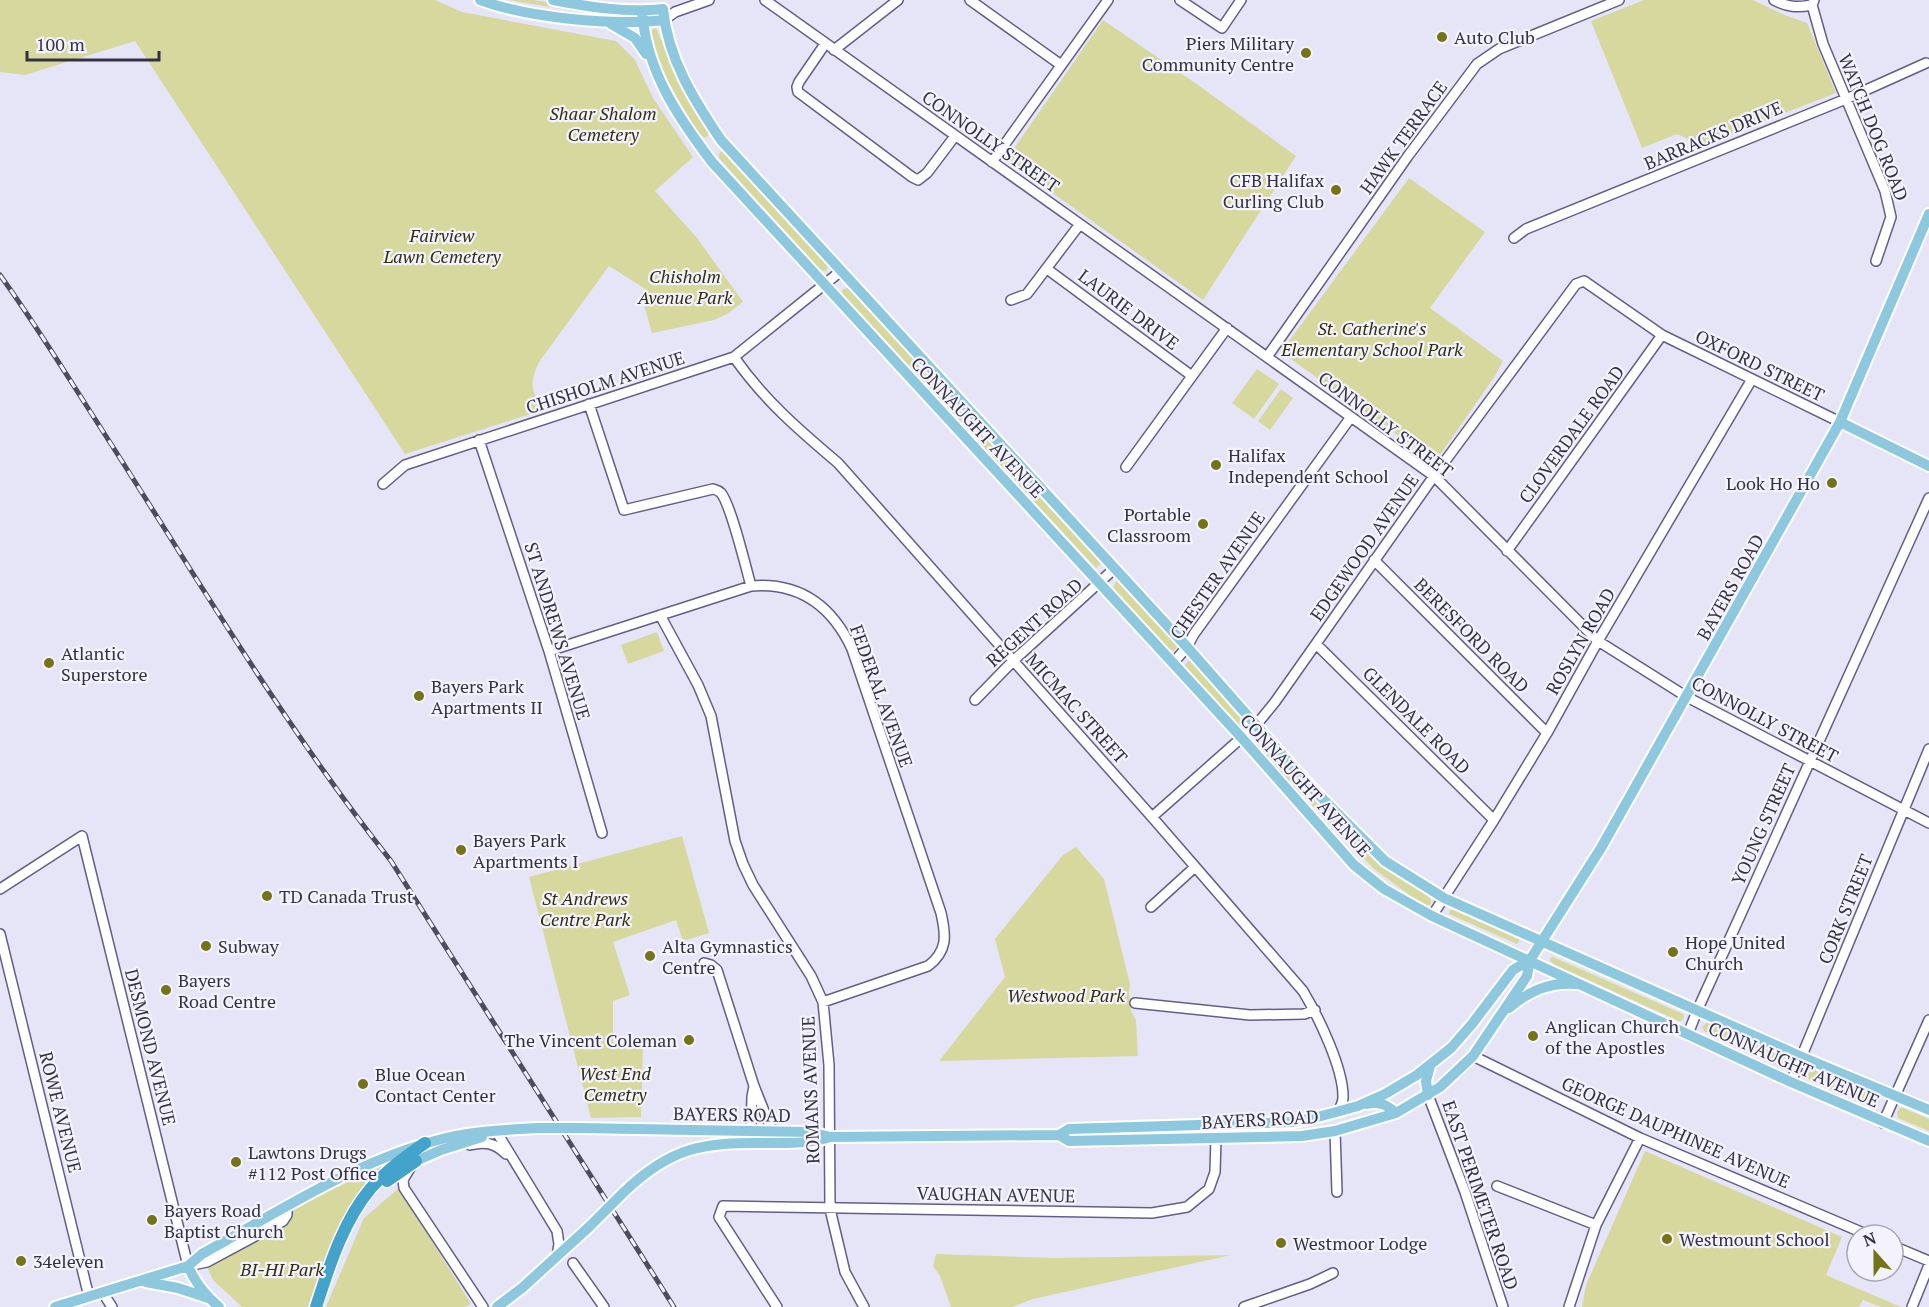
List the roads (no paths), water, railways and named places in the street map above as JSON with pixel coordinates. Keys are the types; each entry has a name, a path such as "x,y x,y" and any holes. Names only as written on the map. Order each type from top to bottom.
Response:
{"highway":[{"path":"316,1307 335,1252 357,1208 370,1190 397,1162 425,1143"},
{"path":"346,1228 381,1186 412,1166"}],"main road":[{"path":"480,0 540,14 608,22 664,15"},
{"path":"554,0 643,17"},
{"name":"CONNAUGHT AVENUE","path":"664,15 679,71 722,140 1187,647 1308,784 1377,854 1406,876 1444,898 1802,1057 1929,1110"},
{"name":"CONNAUGHT AVENUE","path":"643,17 652,64 689,132 712,162 1241,737 1354,865 1384,889 1432,916 1791,1082 1929,1142"},
{"path":"608,22 635,38 652,64"},
{"name":"BAYERS ROAD","path":"1059,1135 1069,1128 1292,1122 1358,1106 1385,1094 1430,1066 1451,1048 1513,970 1530,960 1595,858 1840,422 1929,214"},
{"path":"964,435 980,420"},
{"name":"OXFORD STREET","path":"1840,422 1929,466"},
{"name":"BAYERS ROAD","path":"55,1307 188,1266 202,1254 366,1164 425,1143 487,1130 579,1128 752,1130 811,1132 830,1137 1059,1135 1069,1141 1302,1136 1335,1131 1396,1113 1440,1087 1473,1056 1527,976 1530,960"},
{"path":"1500,1017 1527,994 1545,986 1564,983 1584,985"},
{"path":"1428,1095 1426,1081 1430,1066"},
{"path":"1358,1106 1374,1102 1386,1104 1396,1113"},
{"path":"412,1166 441,1150 489,1136 496,1131"},
{"name":"BAYERS ROAD","path":"497,1307 557,1257 624,1192 657,1164 697,1147 724,1143 811,1143 830,1137"},
{"path":"188,1266 195,1281 208,1298 219,1307"},
{"path":"142,1281 178,1288 208,1298"}],"street":[{"path":"664,15 709,0"},
{"name":"CONNOLLY STREET","path":"765,0 1434,476 1598,641 1687,697 1929,823"},
{"path":"898,0 829,47 799,82 798,92 918,180 927,173 955,136"},
{"path":"970,0 1060,65"},
{"path":"992,162 1108,0"},
{"path":"1180,0 1222,28 1242,0"},
{"name":"HAWK TERRACE","path":"1267,357 1408,156 1477,64 1499,49 1619,0"},
{"path":"1774,0 1784,6 1799,8 1813,2"},
{"name":"WATCH DOG ROAD","path":"1813,2 1823,44 1885,191 1891,217 1876,261"},
{"name":"BARRACKS DRIVE","path":"1514,237 1526,229 1846,99 1926,63"},
{"path":"1011,300 1027,294 1080,224"},
{"name":"LAURIE DRIVE","path":"1047,269 1192,376"},
{"path":"824,285 841,270"},
{"name":"OXFORD STREET","path":"1584,281 1662,335 1840,422"},
{"name":"EDGEWOOD AVENUE","path":"1152,817 1257,724 1275,702 1434,476 1576,284 1584,281"},
{"name":"CHISHOLM AVENUE","path":"383,484 405,465 734,357 824,285"},
{"path":"1126,467 1227,328"},
{"name":"CLOVERDALE ROAD","path":"1507,551 1662,335"},
{"name":"MICMAC STREET","path":"734,357 767,400 838,463 1303,991 1315,1010 1331,1048 1344,1099 1339,1111"},
{"name":"ROSLYN ROAD","path":"1432,916 1548,733 1598,641 1752,379"},
{"path":"589,404 624,510 713,489 719,491 723,496 751,586"},
{"name":"CHESTER AVENUE","path":"1173,663 1187,647 1194,634 1351,417"},
{"name":"ST ANDREWS AVENUE","path":"479,440 549,651 602,833"},
{"name":"YOUNG STREET","path":"1688,1034 1929,498"},
{"name":"BERESFORD ROAD","path":"1374,560 1548,733"},
{"name":"REGENT ROAD","path":"975,700 1013,661 1101,584 1114,569"},
{"name":"FEDERAL AVENUE","path":"549,651 751,586 763,585 785,588 805,595 827,610 843,630 852,649 945,931 942,951 928,966 823,1002"},
{"name":"ROMANS AVENUE","path":"660,615 698,685 711,716 735,841 743,864 753,885 805,966 823,1002 829,1065 830,1209 845,1272 864,1307"},
{"name":"GLENDALE ROAD","path":"1316,644 1494,820"},
{"name":"CORK STREET","path":"1791,1082 1929,749"},
{"name":"DESMOND AVENUE","path":"0,889 82,836 188,1266"},
{"path":"1151,908 1196,867"},
{"name":"ROWE AVENUE","path":"0,934 89,1297"},
{"path":"704,963 717,970 754,1086 772,1131"},
{"path":"1136,1003 1250,1015 1304,1014 1315,1010"},
{"path":"1883,1123 1929,1020"},
{"name":"GEORGE DAUPHINEE AVENUE","path":"1473,1056 1640,1138 1845,1225"},
{"path":"752,1130 754,1086"},
{"name":"EAST PERIMETER ROAD","path":"1428,1095 1465,1192 1503,1307"},
{"path":"496,1131 557,1231 559,1244 557,1257"},
{"path":"1335,1131 1337,1192"},
{"name":"VAUGHAN AVENUE","path":"777,1307 718,1218 723,1206 1152,1213 1187,1207 1209,1189 1215,1172 1216,1138"},
{"path":"1569,1307 1596,1226 1640,1138"},
{"path":"483,1307 404,1188 403,1180 412,1166 463,1147 487,1143 503,1151 517,1167"},
{"path":"1497,1186 1596,1226"},
{"path":"1905,1252 1929,1263 1912,1307"},
{"path":"573,1263 604,1307"},
{"path":"1244,1307 1310,1284 1333,1273"},
{"path":"103,1293 112,1307"}],"railway":[{"path":"0,275 49,347 274,699 391,861 674,1307"}],"place":[{"name":"Auto Club","path":"1442,37"},
{"name":"Piers Military Community Centre","path":"1306,53"},
{"name":"CFB Halifax Curling Club","path":"1336,190"},
{"name":"Halifax Independent School","path":"1216,465"},
{"name":"Look Ho Ho","path":"1832,483"},
{"name":"Portable Classroom","path":"1203,524"},
{"name":"Atlantic Superstore","path":"49,663"},
{"name":"Bayers Park Apartments II","path":"419,696"},
{"name":"Bayers Park Apartments I","path":"461,850"},
{"name":"TD Canada Trust","path":"267,896"},
{"name":"Subway","path":"206,946"},
{"name":"Hope United Church","path":"1673,952"},
{"name":"Alta Gymnastics Centre","path":"650,956"},
{"name":"Bayers Road Centre","path":"166,990"},
{"name":"Anglican Church of the Apostles","path":"1533,1036"},
{"name":"The Vincent Coleman","path":"689,1040"},
{"name":"Blue Ocean Contact Center","path":"363,1084"},
{"name":"Lawtons Drugs #112 Post Office","path":"236,1162"},
{"name":"Bayers Road Baptist Church","path":"152,1220"},
{"name":"Westmount School","path":"1667,1239"},
{"name":"Westmoor Lodge","path":"1281,1243"},
{"name":"34eleven","path":"21,1261"}],"park label":[{"name":"Shaar Shalom Cemetery","path":"603,123"},
{"name":"Fairview Lawn Cemetery","path":"442,245"},
{"name":"Chisholm Avenue Park","path":"685,286"},
{"name":"St. Catherine's Elementary School Park","path":"1372,338"},
{"name":"St Andrews Centre Park","path":"585,908"},
{"name":"Westwood Park","path":"1066,995"},
{"name":"West End Cemetry","path":"615,1083"},
{"name":"BI-HI Park","path":"282,1269"}]}
